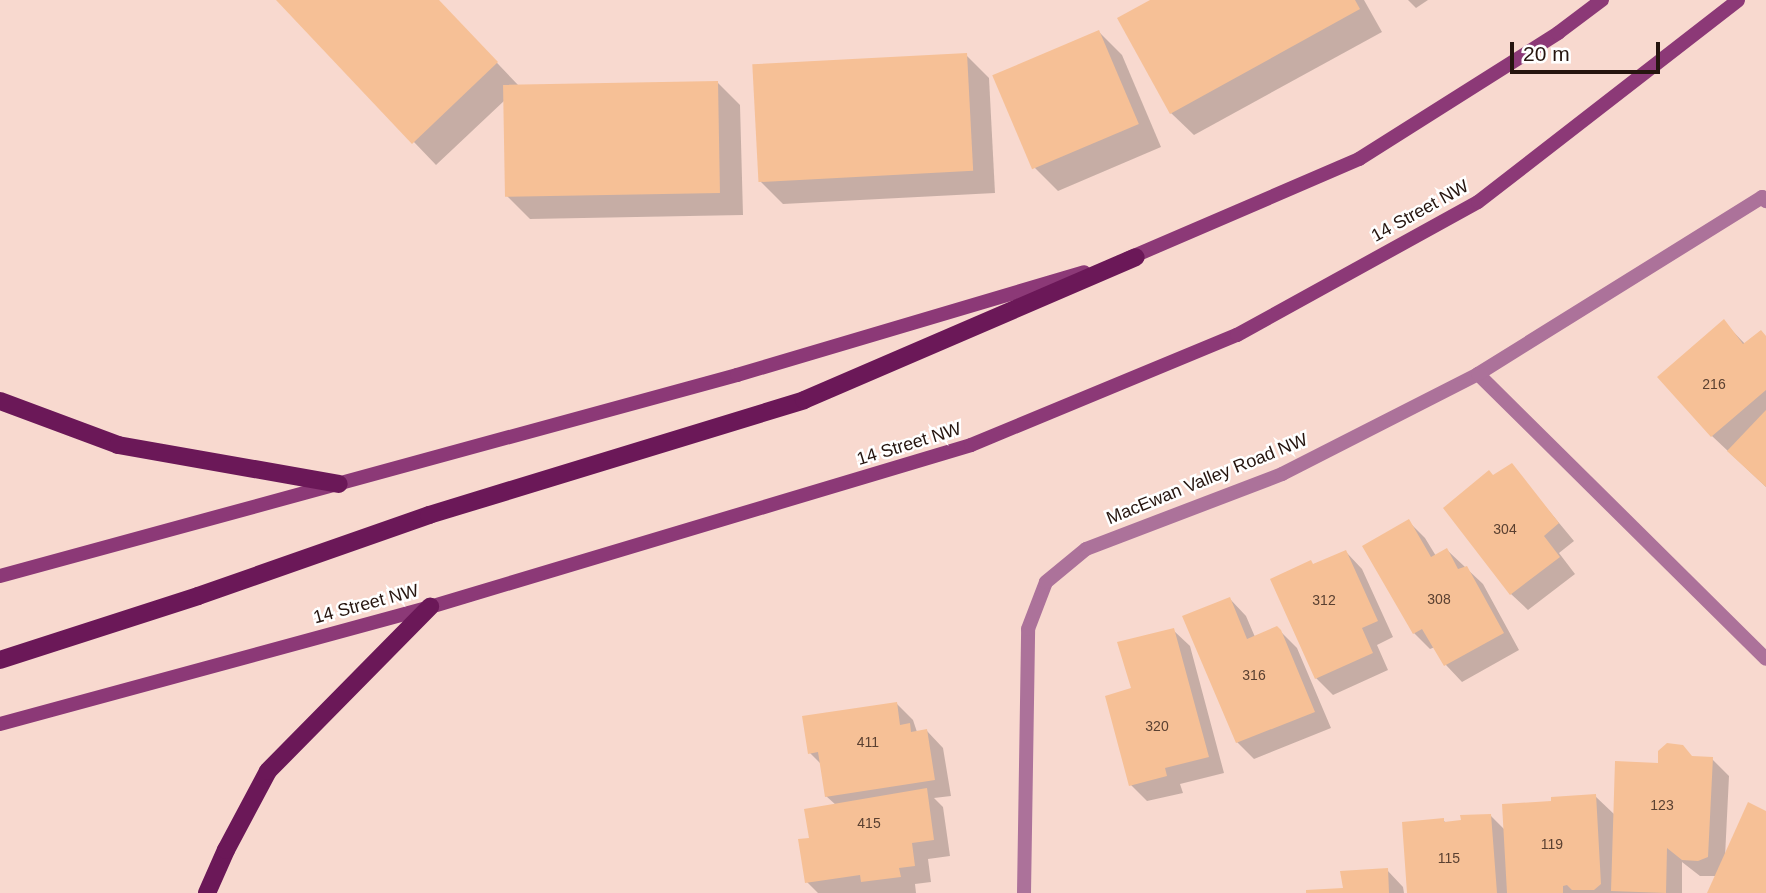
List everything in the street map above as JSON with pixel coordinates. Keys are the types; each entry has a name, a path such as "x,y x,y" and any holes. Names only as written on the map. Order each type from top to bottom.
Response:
{"main road":[{"path":"0,660 198,596 429,516 804,400 1359,159 1558,33 1602,0"},
{"name":"14 Street NW","path":"0,724 430,607 971,445 1237,335 1478,202 1738,0"},
{"path":"0,576 737,375 1136,257"},
{"path":"0,401 118,445 339,484"},
{"path":"207,893 226,850 268,771 430,607"}],"street":[{"name":"MacEwan Valley Road NW","path":"1024,893 1028,629 1046,582 1086,549 1282,474 1478,374 1764,195"},
{"path":"1478,374 1766,659"}],"building":[{"path":"276,0 439,0 498,62 412,144"},
{"path":"1150,0 1355,0 1360,9 1170,114 1117,18"},
{"path":"1099,30 1139,124 1032,169 992,75"},
{"path":"967,53 973,171 758,182 752,64"},
{"path":"718,81 720,193 505,197 503,85"},
{"path":"1724,319 1743,344 1761,330 1766,336 1766,390 1711,437 1657,377"},
{"path":"1766,410 1766,487 1727,451"},
{"path":"1512,463 1559,523 1544,536 1560,557 1510,595 1443,508 1489,470 1493,475"},
{"path":"1409,519 1431,557 1447,548 1458,569 1467,566 1504,633 1444,666 1422,629 1413,634 1362,546"},
{"path":"1346,550 1378,621 1362,628 1373,653 1315,679 1270,579 1311,560 1313,564"},
{"path":"1230,597 1247,639 1277,626 1281,630 1315,712 1236,743 1182,616"},
{"path":"1174,628 1209,757 1165,768 1167,776 1129,786 1105,696 1131,688 1117,642"},
{"path":"897,702 900,725 910,723 911,732 927,729 935,780 825,797 818,752 808,754 802,716"},
{"path":"1667,743 1683,745 1692,756 1713,757 1708,857 1698,861 1682,860 1667,848 1666,893 1611,891 1615,761 1658,763 1658,751"},
{"path":"927,788 934,840 912,843 915,866 899,868 901,877 861,882 860,875 805,883 798,839 809,838 804,809"},
{"path":"1596,794 1601,884 1594,890 1572,890 1567,885 1563,886 1563,893 1507,893 1502,804 1551,801 1551,797"},
{"path":"1748,802 1766,811 1766,893 1707,893"},
{"path":"1491,814 1497,893 1407,893 1402,822 1444,818 1444,822 1461,820 1460,815"},
{"path":"1388,868 1389,893 1306,893 1306,890 1343,888 1340,871"}]}
